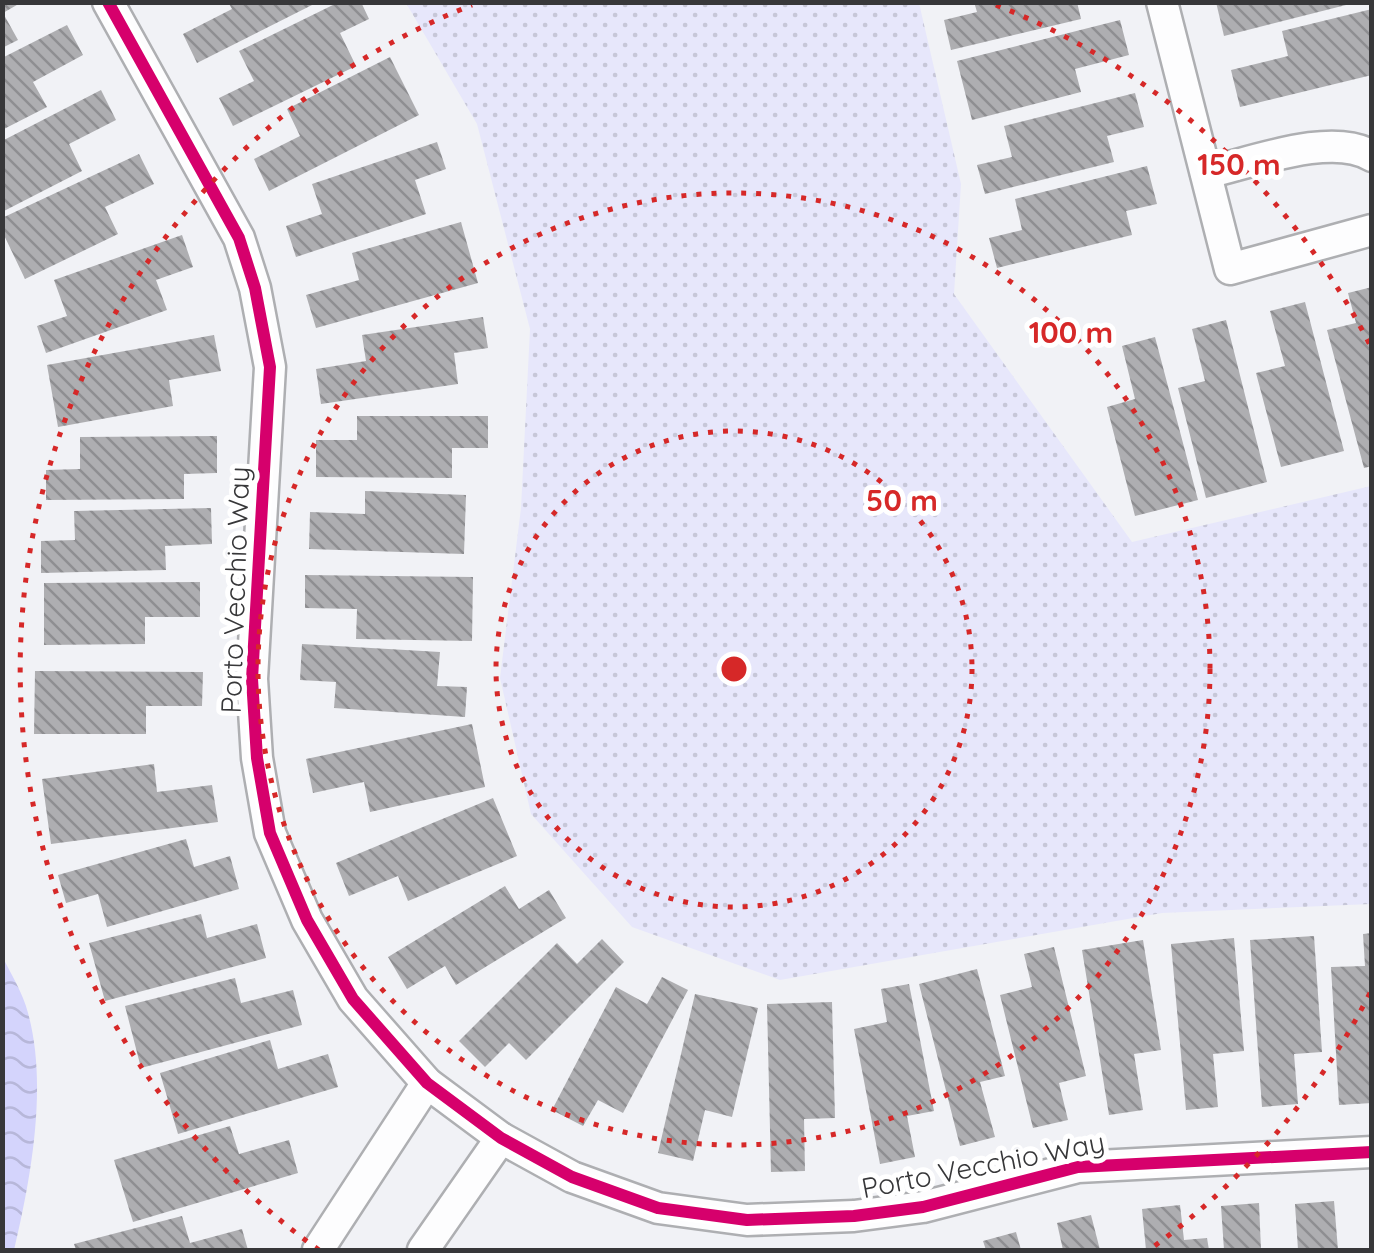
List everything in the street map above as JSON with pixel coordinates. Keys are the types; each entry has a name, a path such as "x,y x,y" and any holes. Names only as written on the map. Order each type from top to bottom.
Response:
{"street":[{"name":"Porto Vecchio Way","path":"108,2 238,238 264,336 270,367 252,679 257,758 270,833 307,920 352,999 427,1083 501,1138 572,1177 658,1208 746,1220 854,1216 922,1207 1078,1168 1372,1152"},
{"path":"1162,2 1230,269 1372,230"},
{"path":"1206,173 1327,146 1356,146 1372,156"},
{"path":"318,1250 427,1083"},
{"path":"423,1250 501,1138"}],"shaded area":[{"path":"406,3 919,3 961,184 954,294 1132,542 1371,486 1371,904 1162,913 780,980 632,927 531,814 500,678 521,508 530,329 477,124"}],"water":[{"path":"2,956 26,1006 37,1070 35,1132 14,1250 2,1250"}],"building":[{"path":"2,2 22,2 3,13 18,40 2,48"},
{"path":"228,2 318,2 197,63 183,34 232,9"},
{"path":"339,2 361,2 369,19 340,33 356,66 233,126 219,98 254,81 239,51"},
{"path":"974,2 1077,2 1081,19 951,50 944,20 977,12"},
{"path":"1216,2 1350,2 1350,4 1224,36"},
{"path":"1372,9 1372,75 1240,107 1231,70 1288,56 1282,31"},
{"path":"1120,20 1129,55 1075,69 1081,92 972,120 957,61"},
{"path":"67,25 83,55 33,82 47,107 2,130 2,58"},
{"path":"390,57 419,115 269,191 254,159 300,136 287,109"},
{"path":"101,90 116,120 69,144 82,171 2,212 2,141"},
{"path":"1135,93 1144,127 1107,136 1114,162 985,194 977,165 1012,157 1004,126"},
{"path":"437,142 446,169 415,180 426,214 296,257 286,226 322,214 312,184"},
{"path":"139,154 154,184 105,207 118,234 25,279 2,231 2,218"},
{"path":"1147,166 1157,204 1126,211 1132,235 997,268 989,238 1022,230 1015,199"},
{"path":"461,222 478,283 316,328 306,295 359,280 352,253"},
{"path":"182,235 193,267 156,280 167,310 46,353 37,326 67,316 54,280"},
{"path":"1372,287 1372,466 1364,468 1327,330 1356,323 1348,293"},
{"path":"1305,302 1344,451 1281,467 1256,373 1285,366 1270,311"},
{"path":"483,317 488,348 454,353 458,384 321,404 316,369 366,361 362,335"},
{"path":"1226,320 1267,482 1206,498 1178,388 1205,381 1192,329"},
{"path":"214,335 221,371 169,380 173,406 58,427 47,365"},
{"path":"1155,337 1198,500 1135,516 1107,407 1135,399 1122,346"},
{"path":"357,416 488,416 488,448 452,448 452,478 316,477 316,440 357,440"},
{"path":"217,436 217,473 184,474 184,499 46,500 46,470 80,469 80,437"},
{"path":"365,491 466,495 464,554 309,549 310,512 365,514"},
{"path":"211,508 212,544 165,546 166,570 41,573 41,541 75,540 74,511"},
{"path":"305,575 473,577 472,641 356,639 357,609 305,608"},
{"path":"200,582 200,617 145,617 145,644 44,645 44,583"},
{"path":"302,644 440,652 437,686 467,687 465,717 334,708 336,682 300,680"},
{"path":"35,671 203,672 202,706 146,706 146,734 34,734"},
{"path":"472,724 485,787 370,812 364,782 313,793 306,759"},
{"path":"154,764 157,792 212,785 218,822 51,844 42,779"},
{"path":"493,798 517,856 408,901 398,876 349,896 336,863"},
{"path":"186,839 194,867 230,856 239,889 107,927 98,894 66,903 58,875"},
{"path":"505,886 519,909 549,890 566,918 456,985 445,966 407,989 388,957"},
{"path":"201,914 207,938 257,924 266,958 105,1001 89,943"},
{"path":"1372,933 1372,1103 1339,1105 1331,967 1365,966 1363,934"},
{"path":"1314,936 1322,1052 1294,1054 1298,1104 1262,1107 1250,940"},
{"path":"1234,938 1244,1051 1213,1054 1218,1107 1186,1110 1171,944"},
{"path":"602,939 624,962 526,1060 509,1043 485,1067 459,1041 557,943 577,964"},
{"path":"1143,940 1161,1050 1134,1054 1143,1110 1109,1115 1082,950"},
{"path":"1054,947 1086,1076 1059,1083 1068,1120 1033,1128 1000,995 1032,987 1024,954"},
{"path":"977,969 1005,1076 980,1082 995,1137 960,1146 919,984"},
{"path":"662,977 688,990 623,1113 598,1100 583,1126 552,1110 616,987 647,1004"},
{"path":"235,978 241,1003 293,990 302,1025 141,1068 125,1006"},
{"path":"909,984 934,1111 907,1116 915,1157 880,1164 854,1029 887,1022 881,989"},
{"path":"695,994 758,1008 732,1117 705,1110 693,1161 658,1153"},
{"path":"832,1002 835,1118 804,1119 805,1171 771,1172 767,1004"},
{"path":"270,1040 278,1069 328,1054 338,1087 178,1134 160,1073"},
{"path":"230,1126 239,1154 289,1140 298,1173 133,1222 114,1160"},
{"path":"1334,1201 1338,1250 1298,1250 1295,1204"},
{"path":"1259,1203 1261,1250 1224,1250 1221,1206"},
{"path":"1180,1205 1184,1240 1207,1238 1209,1250 1146,1250 1142,1209"},
{"path":"1091,1215 1100,1250 1063,1250 1057,1223"},
{"path":"182,1216 190,1243 242,1229 248,1250 76,1250 74,1244"},
{"path":"1016,1232 1021,1250 986,1250 983,1241"}],"cycle path":[{"path":"108,2 239,238 255,288 270,367 252,679 257,758 270,833 307,920 353,999 427,1083 501,1138 572,1177 658,1208 747,1220 854,1216 923,1207 1078,1167 1372,1152"}]}
